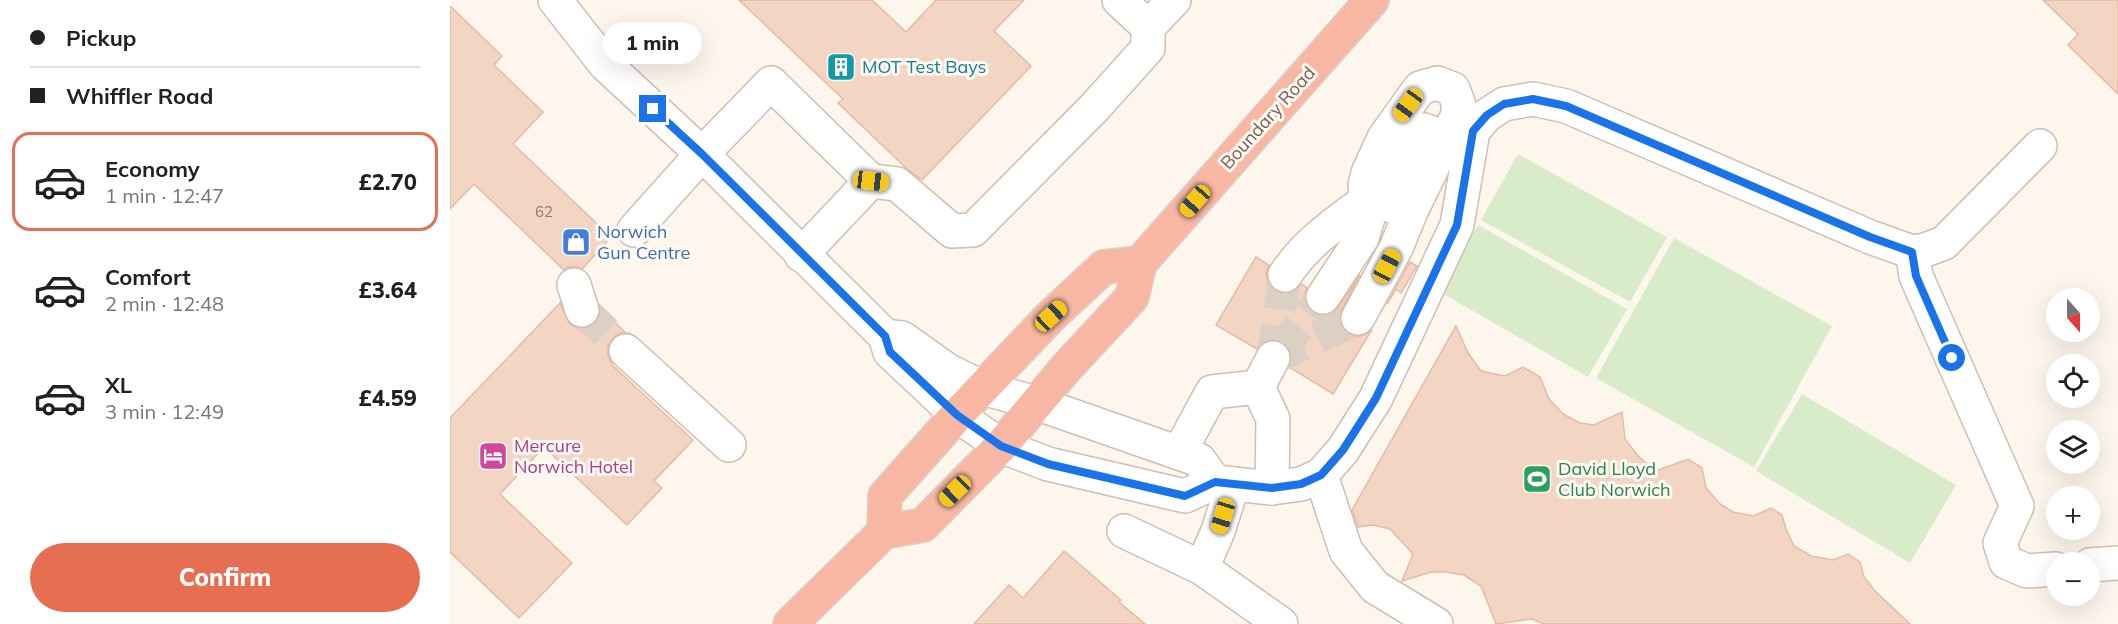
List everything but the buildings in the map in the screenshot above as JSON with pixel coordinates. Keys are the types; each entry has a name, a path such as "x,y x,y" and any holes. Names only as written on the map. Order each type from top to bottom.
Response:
{"highway":[{"name":"Boundary Road","path":"884,532 923,525 1001,446 1036,403 1132,297 1140,263 1372,0"},
{"path":"790,624 884,532 885,496 957,415 1051,316 1104,267 1140,263"}],"street":[{"path":"555,0 605,63 702,154 801,255 885,336 890,352 957,415 1001,446 1048,464 1185,496 1224,483 1272,488 1301,484 1321,475 1343,450 1376,398 1457,225 1473,131 1487,115 1504,104 1533,99 1566,106 1870,237 1912,252 1944,243 2040,146"},
{"path":"1119,0 1148,27"},
{"path":"634,230 702,154 771,83 871,181 897,184 952,231 973,230 1094,108 1148,48 1148,27 1174,0"},
{"path":"1323,297 1362,238 1368,218 1390,205 1441,150 1457,117 1459,105 1452,89 1437,83 1420,88 1384,138 1365,185 1390,205 1430,213 1457,225"},
{"path":"801,255 871,181"},
{"path":"1285,275 1297,256 1312,241 1390,205"},
{"path":"1358,318 1396,248 1390,205"},
{"path":"1912,252 1916,276 2017,506 2000,543 2006,562 2027,572 2046,570"},
{"path":"885,336 902,338 947,370 983,388 1036,403 1199,460 1224,483"},
{"path":"626,351 729,445"},
{"path":"1258,387 1273,358"},
{"path":"1258,387 1273,419 1272,488"},
{"path":"1179,453 1212,392 1258,387"},
{"path":"1321,475 1346,551 1375,587 1436,624"},
{"path":"1202,568 1218,531 1224,483"},
{"path":"1124,531 1202,568 1281,624"},
{"path":"2100,565 2118,563"}],"green space":[{"path":"1518,154 1667,237 1630,302 1481,220"},
{"path":"1478,225 1627,309 1588,377 1440,292"},
{"path":"1674,238 1832,326 1754,467 1596,378"},
{"path":"1802,394 1956,485 1910,563 1756,471"}],"tunnel":[{"path":"1273,358 1285,275"},
{"path":"1278,352 1323,297"},
{"path":"582,310 626,351"},
{"path":"1273,358 1358,318"}],"place":[{"name":"MOT Test Bays","path":"841,67"},
{"name":"Norwich Gun Centre","path":"576,242"},
{"name":"Mercure Norwich Hotel","path":"493,456"},
{"name":"David Lloyd Club Norwich","path":"1537,479"}],"route":[{"path":"653,109 702,154 801,255 885,336 890,352 957,415 1001,446 1048,464 1185,496 1215,482 1272,488 1301,484 1321,475 1343,450 1376,398 1457,225 1473,131 1487,115 1504,104 1533,99 1566,106 1870,237 1912,252 1916,276 1952,358"}]}
